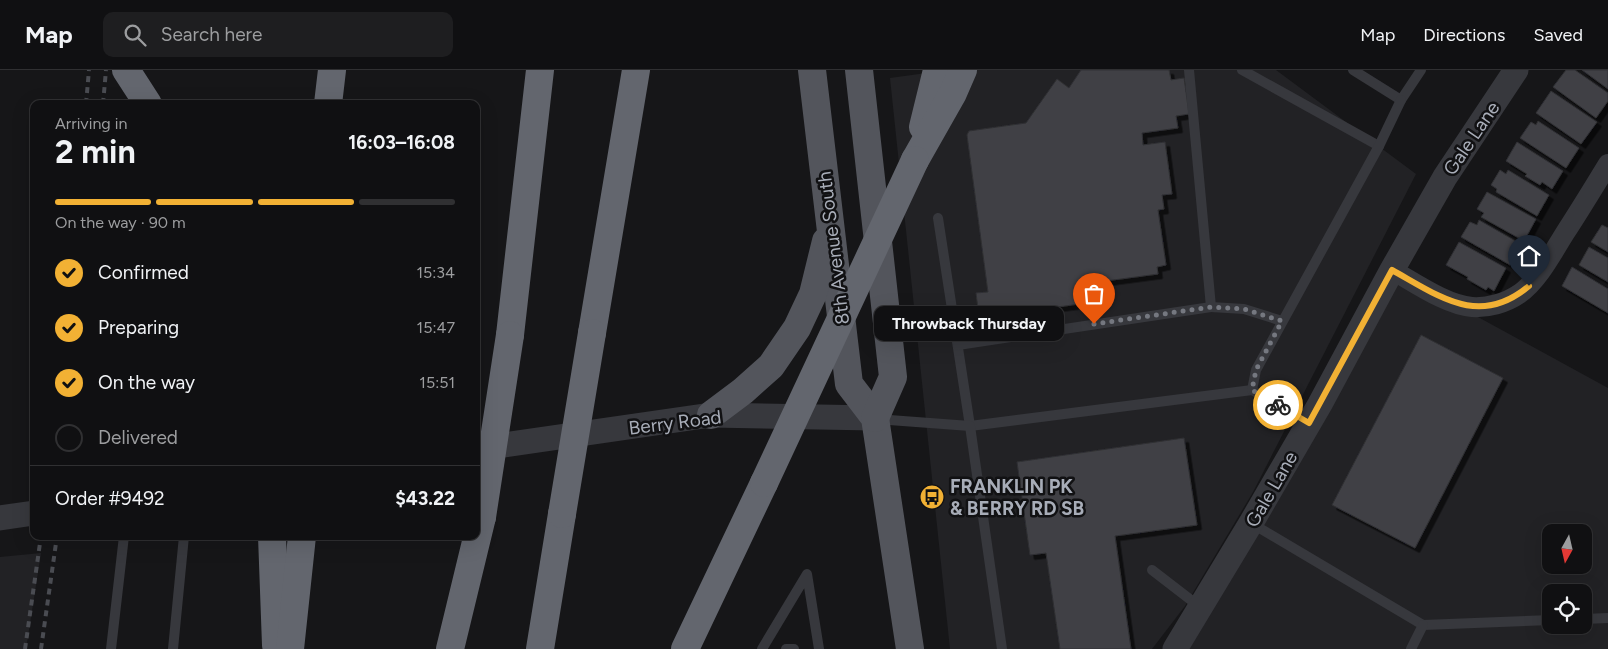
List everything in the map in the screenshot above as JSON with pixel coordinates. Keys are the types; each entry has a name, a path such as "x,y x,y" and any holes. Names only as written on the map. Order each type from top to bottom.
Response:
{"highway":[{"path":"126,70 145,100"},
{"path":"328,100 332,70"},
{"path":"480,525 510,335 540,70"},
{"path":"540,649 636,70"},
{"path":"915,160 937,70"},
{"path":"685,649 915,160 963,70"},
{"path":"450,649 476,540"},
{"path":"276,649 287,547"},
{"path":"287,547 290,649"}],"main road":[{"name":"8th Avenue South","path":"812,70 849,384 875,418 910,649"},
{"path":"859,70 892,377 875,418"},
{"path":"711,415 743,392 771,366 797,328 812,294 830,224"}],"street":[{"name":"Gale Lane","path":"1175,649 1309,423 1445,176 1515,70"},
{"path":"1392,270 1450,301 1471,307 1490,306 1504,302 1529,286 1608,164"},
{"name":"Berry Road","path":"480,448 711,415 875,418"},
{"path":"0,518 30,514"}],"lane":[{"path":"1189,70 1211,307"},
{"path":"1242,70 1379,146"},
{"path":"1353,70 1401,100"},
{"path":"1252,390 1256,370 1379,146 1401,100 1421,70"},
{"path":"938,218 1002,649"},
{"path":"958,345 1211,307 1244,309 1282,321"},
{"path":"875,418 970,426 1252,390 1309,423"},
{"path":"1251,523 1423,625 1542,620"},
{"path":"111,649 124,540"},
{"path":"173,649 184,540"},
{"path":"1152,570 1200,607"},
{"path":"762,649 807,574 819,649"},
{"path":"1592,619 1608,618"},
{"path":"1412,649 1423,625"},
{"path":"786,649 794,649"}],"shaded area":[{"path":"948,70 1276,70 1416,174 1253,492 1185,606 1152,649 950,649 890,78"},
{"path":"1392,270 1608,388 1608,649 1175,649"},
{"path":"41,553 26,649 0,649 0,557"}],"building":[{"path":"1081,70 1169,70 1171,80 1184,78 1189,114 1176,116 1178,128 1142,133 1143,145 1165,142 1172,194 1162,195 1164,209 1158,210 1166,265 1157,267 1158,274 1098,282 1101,301 1021,312 1022,317 991,321 991,314 979,316 976,293 988,292 967,135 969,131 1026,123 1057,79 1069,88"},
{"path":"1566,70 1575,70 1608,93 1608,101 1596,118 1553,87"},
{"path":"1582,70 1608,70 1608,89"},
{"path":"1551,91 1597,122 1581,144 1536,113"},
{"path":"1538,121 1579,148 1566,168 1520,138 1531,122 1536,125"},
{"path":"1517,142 1563,171 1552,189 1542,182 1540,185 1525,176 1527,174 1506,161"},
{"path":"1500,170 1506,174 1508,170 1549,195 1537,216 1496,192 1497,189 1491,185"},
{"path":"1487,192 1536,219 1524,241 1481,217 1484,213 1477,209"},
{"path":"1479,220 1526,247 1516,264 1512,261 1510,265 1461,237 1470,222 1477,225"},
{"path":"1602,225 1608,228 1608,252 1591,242"},
{"path":"1459,242 1506,268 1494,291 1488,287 1486,290 1446,265"},
{"path":"1589,247 1608,258 1608,282 1579,265"},
{"path":"1572,267 1608,289 1608,313 1562,286"},
{"path":"1421,335 1503,378 1415,548 1332,505"},
{"path":"1184,438 1197,525 1115,536 1131,649 1060,649 1046,553 1030,555 1017,462"}],"railway":[{"path":"86,100 89,70"},
{"path":"103,100 106,70"},
{"path":"25,649 40,540"},
{"path":"41,649 56,540"}],"way so far":[{"path":"1094,324 1211,307 1244,309 1282,321 1256,370 1252,390 1278,405"}],"place":[{"name":"Throwback Thursday","path":"1094,324"},
{"name":"FRANKLIN PK & BERRY RD SB","path":"932,497"}],"route":[{"path":"1278,405 1309,423 1392,270 1450,301 1471,307 1490,306 1504,302 1529,286"}]}
